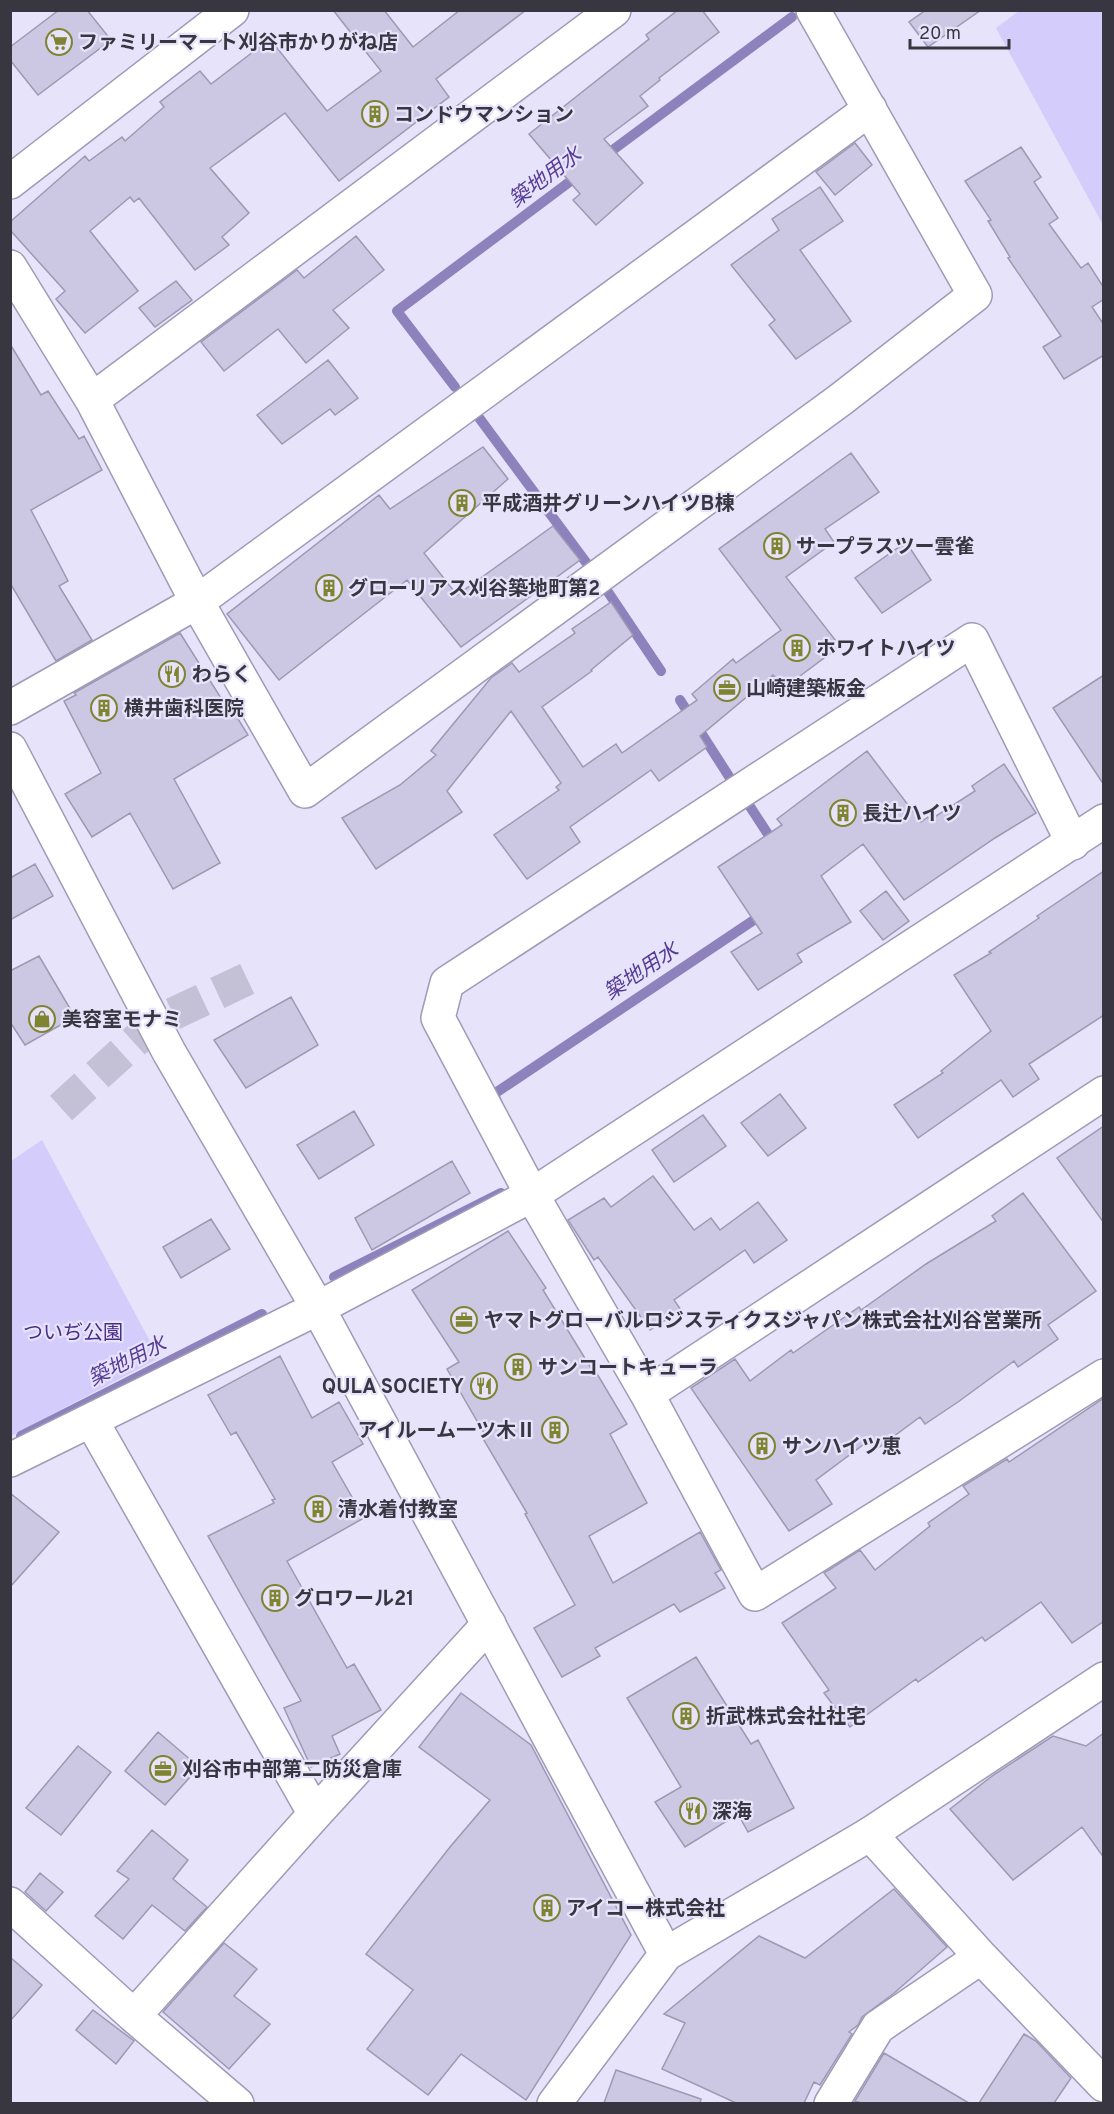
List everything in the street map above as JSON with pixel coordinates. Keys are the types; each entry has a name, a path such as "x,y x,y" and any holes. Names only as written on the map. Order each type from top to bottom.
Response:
{"street":[{"path":"10,182 232,10"},
{"path":"92,400 614,10"},
{"path":"10,267 92,400 197,602 304,791 840,400 975,295 813,10"},
{"path":"10,708 197,602 870,109"},
{"path":"1073,843 972,640 447,983 438,1018 532,1195 647,1394 755,1593 1104,1376"},
{"path":"10,749 169,1052 318,1308 666,1954"},
{"path":"10,1460 318,1308 532,1195 1104,821"},
{"path":"647,1394 1104,1093"},
{"path":"91,1420 315,1814"},
{"path":"134,2016 489,1624"},
{"path":"554,2103 666,1954 870,1834 1104,1678"},
{"path":"870,1834 981,1957 1104,2085"},
{"path":"10,1904 134,2016 237,2103"},
{"path":"831,2103 878,2027 981,1957"}],"green space":[{"path":"1019,11 1103,11 1103,225 996,28"},
{"name":"ついぢ公園","path":"42,1140 159,1358 11,1436 11,1161"}],"building":[{"path":"59,10 87,10 111,40 38,95 10,60 10,47"},
{"path":"333,10 384,10 413,47 460,10 526,10 436,79 449,97 339,181 285,113 210,168 249,213 222,237 229,245 195,270 139,198 134,202 130,197 90,231 138,291 85,333 56,299 65,291 10,230 10,222 85,156 89,161 122,137 125,141 164,107 160,102 200,71 211,84 270,39 327,111 381,71"},
{"path":"678,10 702,10 719,32 659,78 660,80 640,96 648,106 604,139 643,183 596,225 573,200 580,194 529,134 649,39 646,35"},
{"path":"926,10 981,10 928,47 909,22"},
{"path":"855,143 872,165 835,195 816,172"},
{"path":"1021,147 1041,177 1034,182 1058,218 1049,224 1081,268 1088,263 1104,288 1104,299 1092,307 1104,325 1104,355 1064,379 1043,347 1061,336 1008,258 1010,257 988,221 991,220 965,181"},
{"path":"820,187 843,221 800,250 851,321 796,359 769,325 775,320 731,265 779,230 772,219"},
{"path":"356,236 384,270 333,310 349,328 306,363 278,329 224,371 201,342 297,270 304,278"},
{"path":"176,281 192,300 155,327 139,308"},
{"path":"10,344 41,395 48,391 79,439 84,436 102,470 31,510 68,581 59,586 92,640 56,661 10,583"},
{"path":"328,360 358,398 335,415 330,409 282,444 257,415"},
{"path":"483,447 508,479 424,553 457,595 553,526 580,560 461,647 407,580 279,680 227,614 379,495 390,509"},
{"path":"851,453 879,492 825,529 834,542 786,577 840,646 784,688 773,675 700,736 707,747 659,781 651,770 570,827 580,842 527,879 494,835 559,790 556,787 561,783 511,711 447,791 462,812 376,869 342,818 400,785 436,755 431,751 491,678 512,663 519,672 575,633 572,629 611,602 633,635 592,671 542,707 583,767 616,744 622,753 697,700 692,694 733,659 736,663 781,630 719,549"},
{"path":"906,542 931,580 882,613 855,578"},
{"path":"180,633 224,703 227,701 248,735 174,779 220,863 173,889 130,813 92,837 65,794 101,773 64,701 76,695 74,693"},
{"path":"1104,675 1104,785 1053,708"},
{"path":"867,751 921,822 928,817 930,820 975,791 972,786 1004,764 1036,813 904,900 863,844 821,876 851,922 797,954 802,962 758,990 731,952 762,933 718,867 782,825 777,819"},
{"path":"35,864 53,896 10,920 10,878"},
{"path":"1104,871 1104,1015 1029,1064 1039,1079 1013,1097 1001,1080 918,1138 894,1105 943,1073 941,1071 991,1031 954,975 991,953 989,952 1039,918 1037,916"},
{"path":"886,891 909,921 883,940 860,911"},
{"path":"39,956 75,1017 25,1045 10,1022 10,971"},
{"path":"291,997 318,1045 246,1088 214,1040"},
{"path":"780,1094 806,1128 768,1156 741,1123"},
{"path":"354,1111 374,1145 319,1179 297,1145"},
{"path":"703,1115 726,1146 674,1182 652,1150"},
{"path":"1104,1126 1104,1223 1057,1158"},
{"path":"452,1161 470,1193 372,1250 355,1218"},
{"path":"653,1176 694,1230 711,1218 720,1230 758,1202 787,1240 754,1263 745,1250 674,1300 681,1310 650,1330 598,1257 594,1260 568,1220 604,1198 611,1207"},
{"path":"1023,1193 1096,1291 1048,1325 1058,1339 1018,1367 1014,1361 925,1424 920,1417 878,1448 871,1439 816,1480 832,1504 789,1531 691,1388 735,1359 750,1381 791,1350 793,1353 859,1307 861,1310 926,1264 996,1221 992,1216"},
{"path":"211,1219 230,1249 181,1278 163,1247"},
{"path":"508,1231 546,1288 543,1290 627,1424 610,1434 647,1503 589,1536 613,1583 700,1532 721,1570 715,1573 725,1588 680,1612 674,1604 595,1648 600,1656 562,1677 534,1628 575,1605 525,1514 527,1513 482,1437 485,1435 447,1369 459,1362 412,1290"},
{"path":"280,1356 312,1418 339,1402 363,1444 332,1462 364,1518 287,1561 347,1668 354,1664 381,1710 332,1736 340,1754 311,1767 284,1708 301,1701 208,1536 274,1503 272,1500 275,1499 236,1432 231,1435 208,1395"},
{"path":"1104,1398 1104,1621 1072,1643 1041,1602 985,1641 982,1637 918,1682 916,1679 850,1727 824,1693 829,1690 782,1623 836,1588 824,1573 860,1550 875,1570 930,1526 928,1523 969,1494 963,1486 1007,1459 1009,1462"},
{"path":"10,1493 59,1532 10,1587"},
{"path":"696,1657 751,1744 758,1740 794,1808 748,1832 738,1814 685,1847 655,1802 681,1787 627,1698"},
{"name":"アイコー株式会社","path":"461,1693 531,1745 631,1935 526,2100 461,2054 428,2095 367,2049 413,1990 366,1954 490,1800 419,1747"},
{"path":"158,1732 199,1767 165,1805 125,1771"},
{"path":"1104,1733 1104,1858 1082,1827 1013,1880 950,1809 992,1776 1053,1736 1086,1746"},
{"path":"78,1746 111,1772 61,1835 26,1808"},
{"path":"152,1830 188,1860 173,1879 207,1907 185,1931 152,1905 123,1939 95,1916 129,1879 117,1871"},
{"path":"40,1873 63,1892 46,1911 25,1892"},
{"path":"894,1889 947,1947 893,1994 862,2017 858,2025 849,2032 852,2034 820,2085 814,2082 804,2103 736,2103 662,2069 685,2023 664,2014 759,1936 805,1958"},
{"path":"224,1943 257,1969 234,1996 270,2024 229,2069 163,2012"},
{"path":"10,1957 42,1985 10,2021"},
{"path":"93,2010 134,2041 116,2064 76,2030"},
{"path":"1024,2034 1036,2041 1071,2078 1054,2103 979,2103"},
{"path":"884,2053 969,2103 861,2103 855,2101"},
{"path":"616,2070 701,2099 700,2103 604,2103"}],"waterway":[{"name":"築地用水","path":"602,158 792,17"},
{"name":"築地用水","path":"455,387 397,311 580,174"},
{"name":"築地用水","path":"477,415 588,565"},
{"name":"築地用水","path":"608,592 661,671"},
{"name":"築地用水","path":"680,700 730,778"},
{"name":"築地用水","path":"749,805 775,845"},
{"name":"築地用水","path":"498,1104 494,1094 766,912"},
{"name":"築地用水","path":"334,1277 501,1193"},
{"name":"築地用水","path":"21,1436 262,1314"}],"tunnel":[{"path":"61,1108 156,1022 249,978"}],"place":[{"name":"ファミリーマート刈谷市かりがね店","path":"59,42"},
{"name":"コンドウマンション","path":"375,114"},
{"name":"平成酒井グリーンハイツB棟","path":"462,503"},
{"name":"サープラスツー雲雀","path":"777,546"},
{"name":"グローリアス刈谷築地町第2","path":"329,588"},
{"name":"ホワイトハイツ","path":"797,648"},
{"name":"わらく","path":"172,674"},
{"name":"山崎建築板金","path":"727,688"},
{"name":"横井歯科医院","path":"104,708"},
{"name":"長辻ハイツ","path":"843,813"},
{"name":"美容室モナミ","path":"42,1019"},
{"name":"ヤマトグローバルロジスティクスジャパン株式会社刈谷営業所","path":"464,1320"},
{"name":"サンコートキューラ","path":"518,1367"},
{"name":"QULA SOCIETY","path":"484,1386"},
{"name":"アイルーム一ツ木Ⅱ","path":"555,1430"},
{"name":"サンハイツ恵","path":"762,1446"},
{"name":"清水着付教室","path":"318,1509"},
{"name":"グロワール21","path":"275,1598"},
{"name":"折武株式会社社宅","path":"686,1716"},
{"name":"刈谷市中部第二防災倉庫","path":"163,1769"},
{"name":"深海","path":"693,1811"},
{"name":"アイコー株式会社","path":"547,1908"}]}
